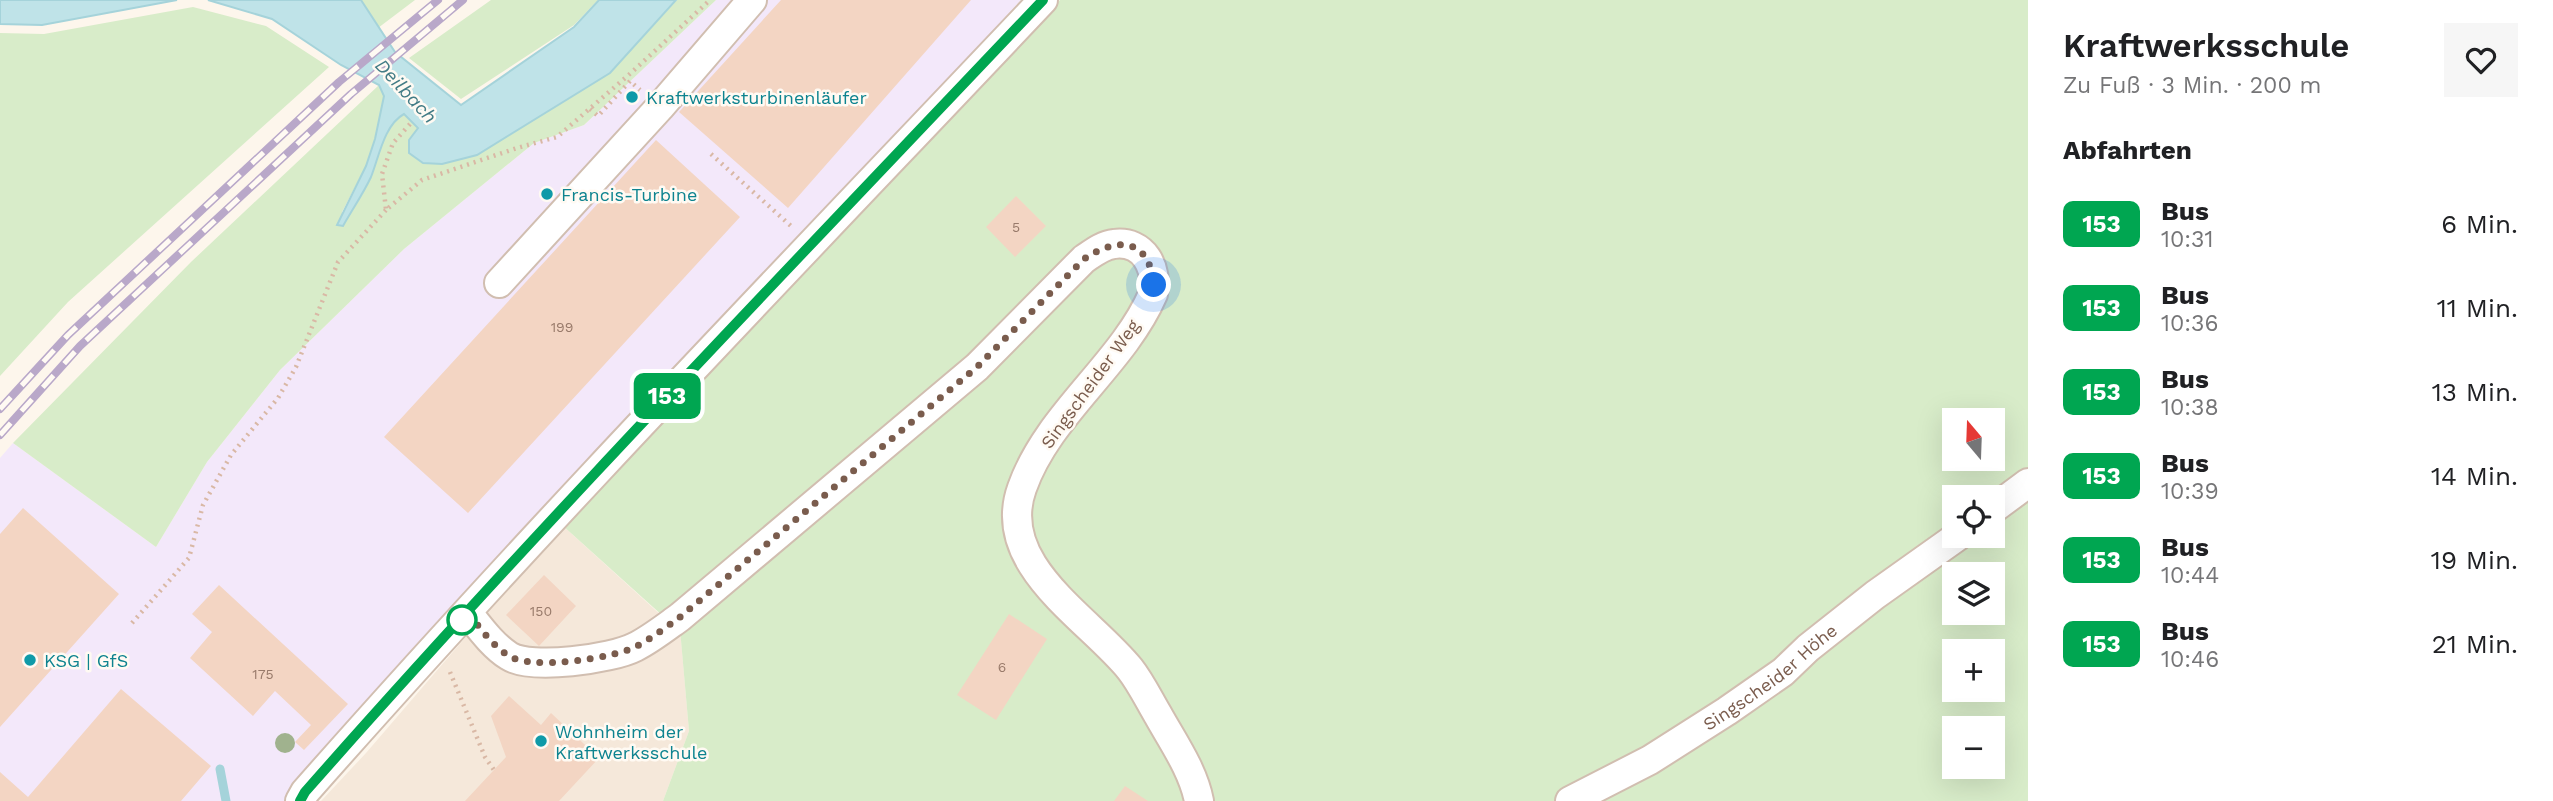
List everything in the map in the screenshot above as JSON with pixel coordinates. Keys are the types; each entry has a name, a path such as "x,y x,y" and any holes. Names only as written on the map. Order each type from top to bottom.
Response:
{"street":[{"path":"499,283 660,107 752,0"},
{"path":"300,801 352,739 561,508 1043,0"},
{"name":"Singscheider Weg","path":"468,613 509,657 525,662 589,660 635,648 680,617 977,367 1084,259 1098,249 1114,244 1128,245 1140,249 1152,266 1153,294 1121,346 1076,400 1032,464 1021,489 1016,515 1020,541 1030,562 1063,602 1130,670 1191,775 1199,801"},
{"path":"2005,500 2028,483"},
{"name":"Singscheider Höhe","path":"1570,801 1650,760 1727,711 1783,672 1808,648 1942,548"}],"path":[{"path":"132,623 189,558 203,505 231,455 278,398 296,367 338,262 386,210 422,180 557,137 710,0"},
{"path":"590,109 598,116 609,102"},
{"path":"386,210 382,174 393,143 410,124"},
{"path":"712,153 771,207"},
{"path":"439,645 485,757 494,770"}],"shaded area":[{"path":"716,0 1021,0 295,801 0,801 0,458 13,443 156,547 207,462 280,370 404,249 534,143 584,125"},
{"path":"562,525 663,617 679,617 689,731 663,801 321,801 366,753"}],"green space":[{"path":"361,0 415,0 378,28"},
{"path":"491,0 598,0 574,25 461,99 409,58"},
{"path":"677,0 716,0 584,125 534,143 404,249 280,370 207,462 156,547 13,443 191,262 379,85 384,96 375,139 366,166 342,212 343,226 368,183 387,134 404,113 418,128 610,73"},
{"path":"1060,0 2028,0 2028,801 663,801 689,731 679,618 664,617 562,525 841,234"},
{"path":"193,7 266,26 329,67 68,302 0,376 0,33 44,34"}],"water":[{"path":"0,0 177,0 42,25 0,24"},
{"name":"Deilbach","path":"208,0 361,0 395,52 461,105 574,27 599,0 676,0 610,73 477,155 442,164 423,163 409,153 409,140 418,128 404,114 387,133 371,177 343,226 337,225 366,166 375,139 384,96 379,85 341,65 272,19"}],"building":[{"path":"781,0 971,0 788,208 679,112"},
{"path":"656,140 740,217 468,513 384,437"},
{"path":"1016,196 1046,226 1015,257 986,227"},
{"name":"KSG | GfS","path":"23,508 119,594 0,727 0,534"},
{"path":"544,575 576,606 539,646 506,615"},
{"path":"219,585 348,704 304,750 295,742 311,725 275,691 253,716 190,658 212,632 192,614"},
{"path":"1009,614 1047,639 996,720 957,695"},
{"name":"KSG | GfS","path":"121,689 211,766 181,801 0,801 0,772 28,797"},
{"name":"Wohnheim der Kraftwerksschule","path":"509,696 541,725 551,713 599,758 559,801 465,801 506,757 491,716"},
{"path":"1125,786 1148,801 1114,801"}],"waterway":[{"path":"220,769 226,801"}],"railway":[{"path":"0,409 68,335 339,82 438,0"},
{"path":"0,435 80,346 351,94 463,0"}],"bus line":[{"name":"153","path":"300,801 352,739 561,508 1043,0"}],"place":[{"name":"Kraftwerksturbinenläufer","path":"632,97"},
{"name":"Francis-Turbine","path":"547,194"},
{"name":"KSG | GfS","path":"30,660"},
{"name":"Wohnheim der Kraftwerksschule","path":"541,741"}],"route":[{"path":"462,620 468,613 509,657 525,662 589,660 635,648 680,617 977,367 1084,259 1098,249 1114,244 1140,249 1152,266 1154,285"}]}
